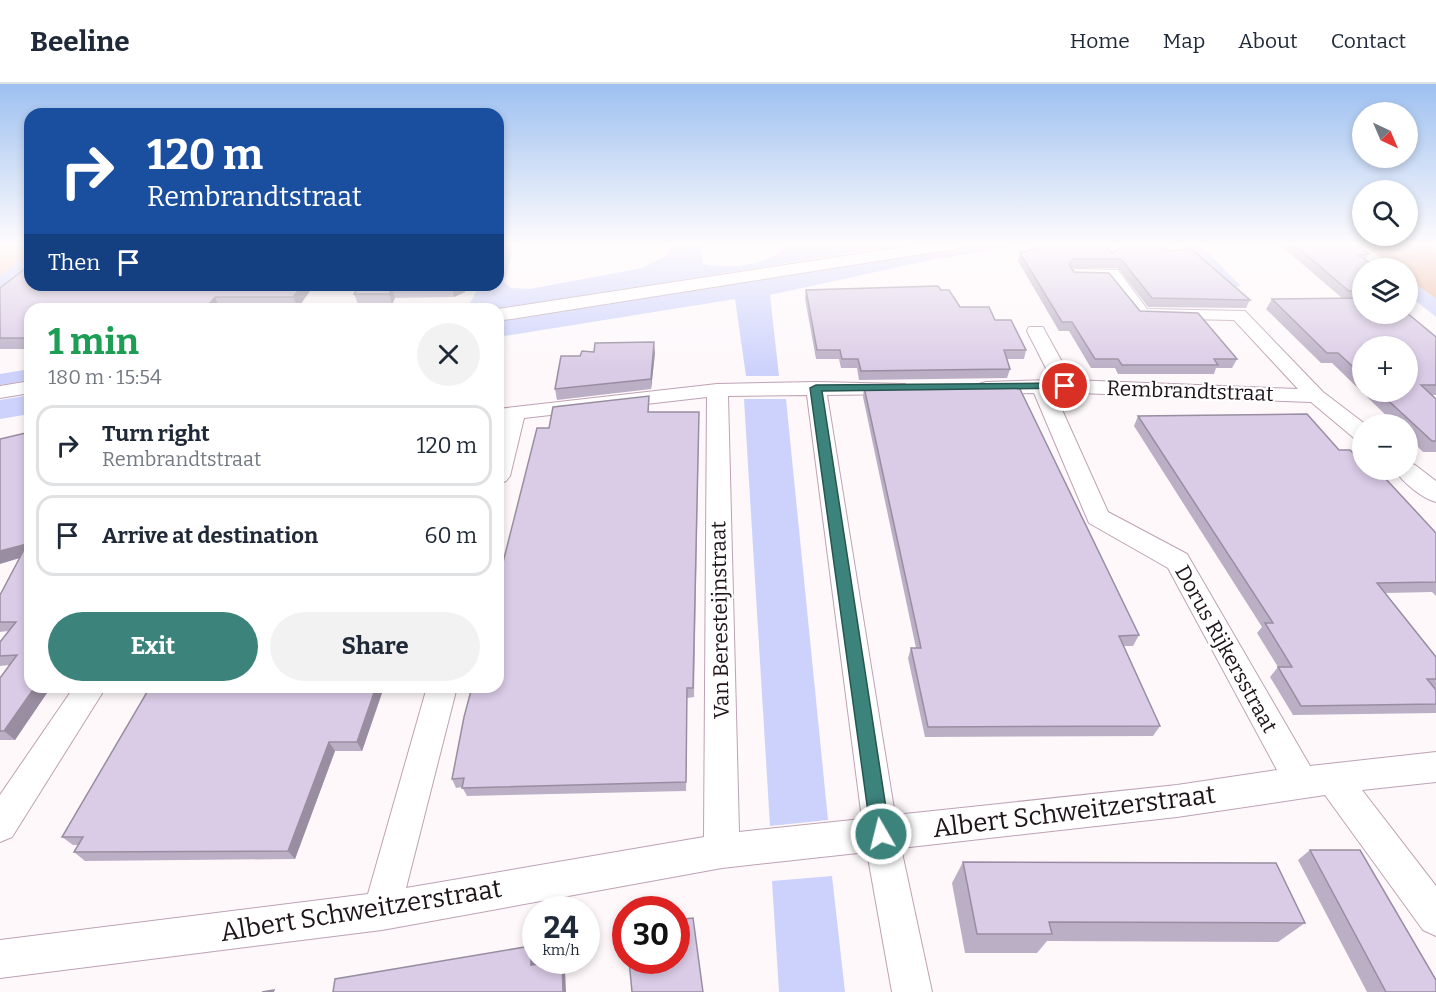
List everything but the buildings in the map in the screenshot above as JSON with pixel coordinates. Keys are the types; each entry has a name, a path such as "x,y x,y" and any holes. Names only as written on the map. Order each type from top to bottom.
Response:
{"street":[{"path":"504,314 688,285"},
{"path":"1121,285 1142,314 1239,315 1316,396 1352,425"},
{"path":"1036,331 1054,387"},
{"name":"Rembrandtstraat","path":"971,388 1054,387 1316,396"},
{"name":"Dorus Rijkersstraat","path":"1054,387 1098,517 1178,561 1317,781 1436,917"},
{"path":"0,392 24,388"},
{"path":"816,388 881,834 912,992"},
{"path":"504,430 506,414 717,390 923,388"},
{"name":"Van Beresteijnstraat","path":"717,390 723,851"},
{"path":"1418,479 1436,494"},
{"path":"0,825 87,693"},
{"path":"382,911 440,693"},
{"name":"Albert Schweitzerstraat","path":"0,959 382,911 723,851 1177,801 1436,767"}],"shaded area":[{"path":"1418,285 1436,285 1436,299 1418,286"}],"water":[{"path":"0,285 8,285 0,292"},
{"path":"504,285 530,289 549,285 647,285 504,308 504,303 470,303 477,291 504,291"},
{"path":"725,285 814,285 770,295 779,376 746,376 735,299 504,336 504,320"},
{"path":"1219,285 1241,286 1223,289"},
{"path":"1418,286 1436,299 1436,317 1418,303"},
{"path":"24,370 24,381 0,385 0,374"},
{"path":"24,396 24,415 0,419 0,400"},
{"path":"744,399 786,399 828,820 770,826"},
{"path":"832,876 845,992 779,992 772,881"}],"route":[{"path":"881,834 816,388 1065,386"}]}
